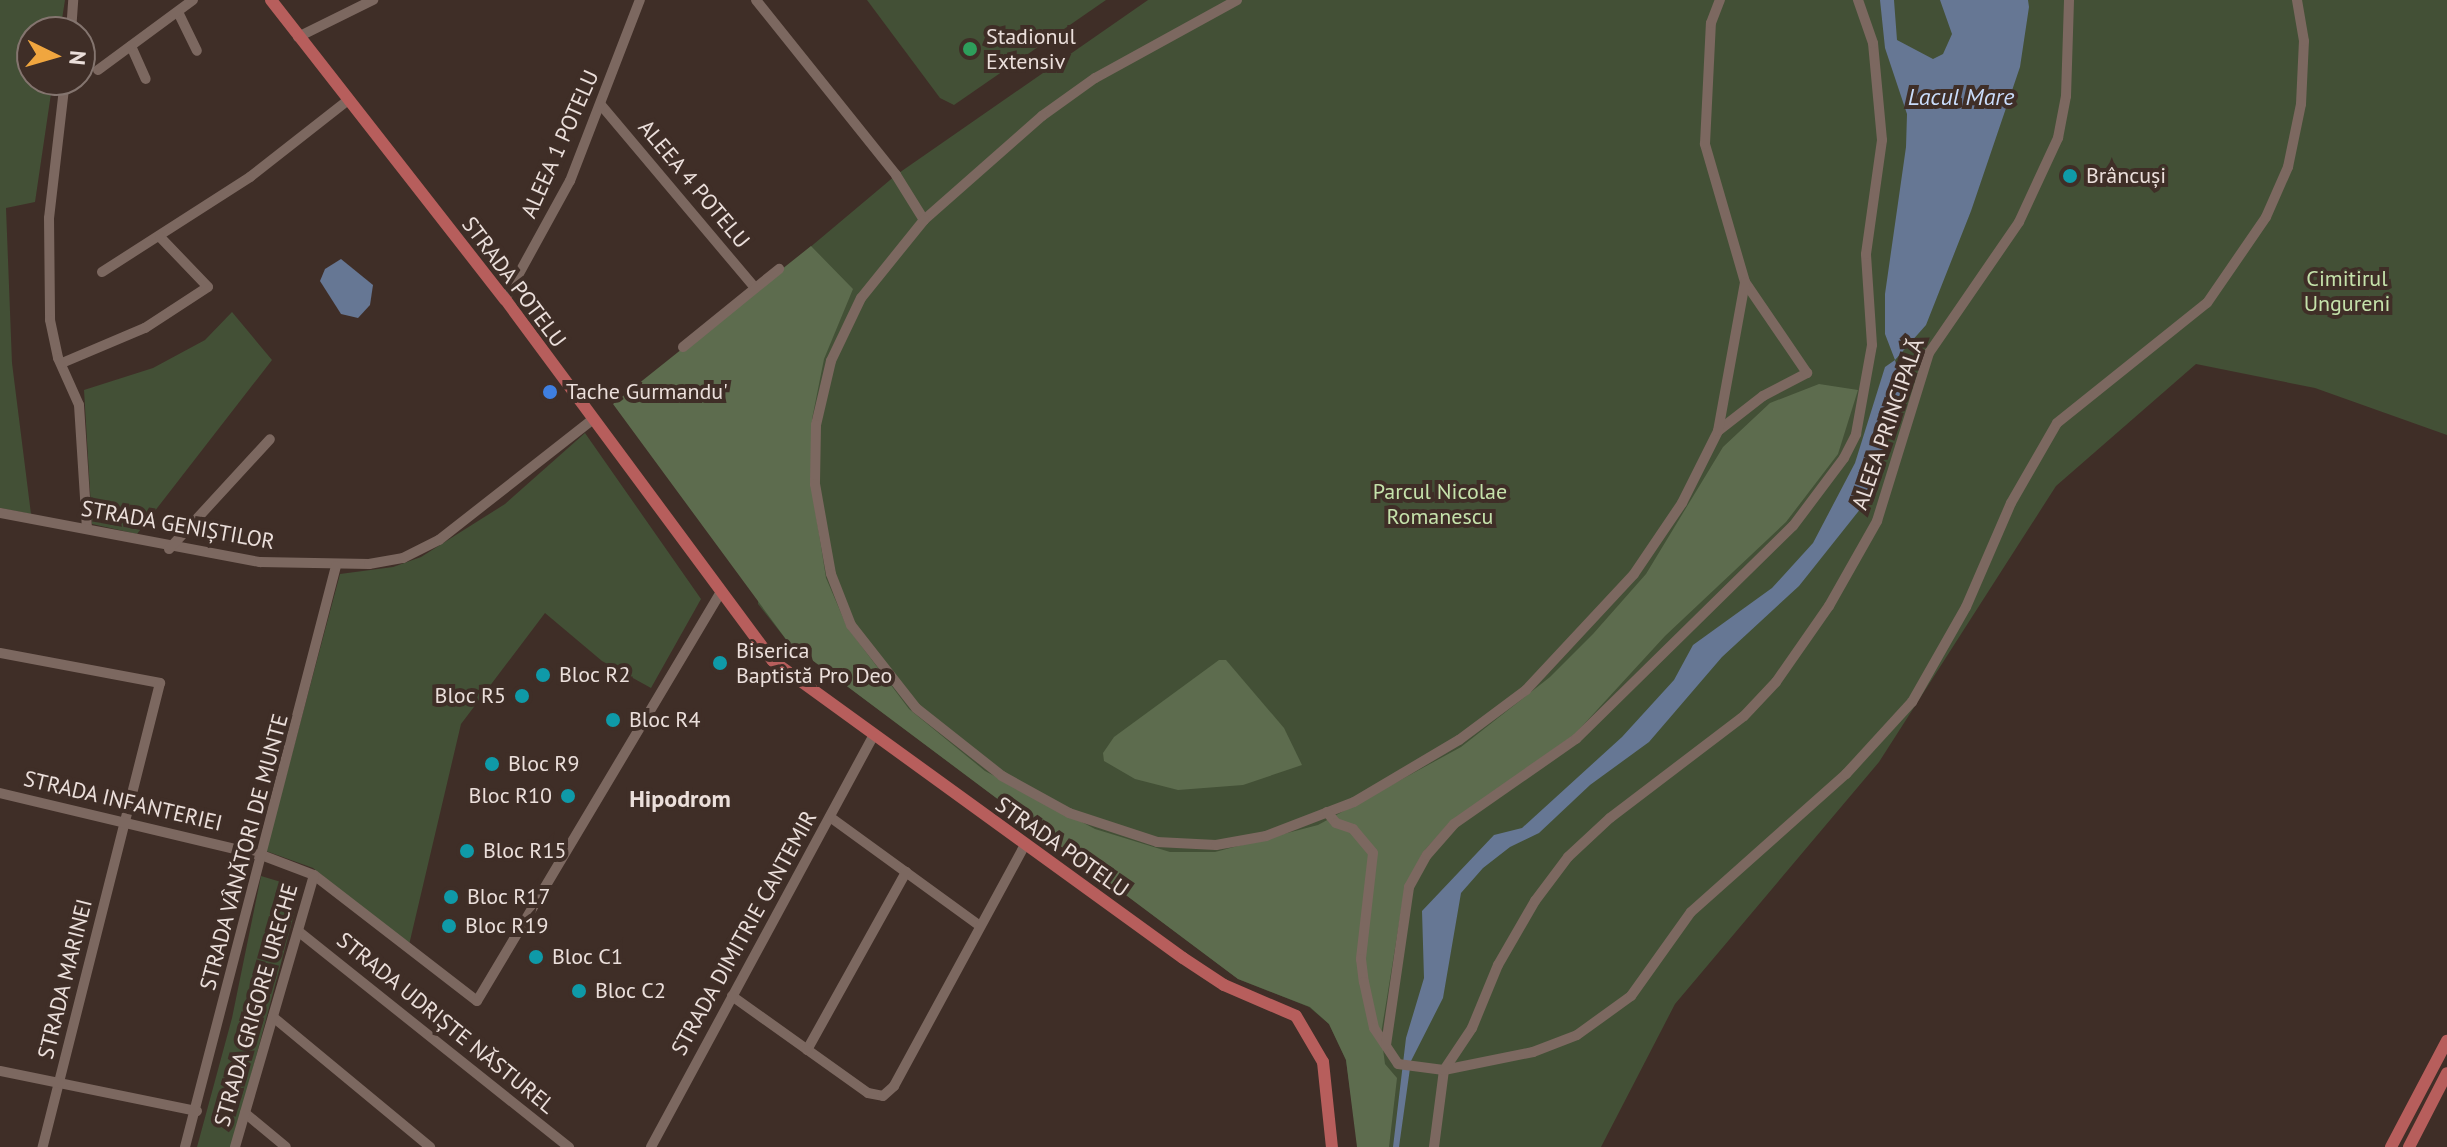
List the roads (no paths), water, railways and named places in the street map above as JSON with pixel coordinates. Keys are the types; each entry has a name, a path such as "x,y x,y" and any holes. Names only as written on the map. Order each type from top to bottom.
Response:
{"main road":[{"name":"STRADA POTELU","path":"271,0 505,299 773,661 1024,847 1224,985 1296,1016 1323,1062 1332,1147"},
{"path":"2391,1147 2447,1041"},
{"path":"2409,1147 2447,1073"}],"street":[{"path":"98,70 193,0"},
{"path":"298,37 373,0"},
{"name":"ALEEA 1 POTELU","path":"505,299 570,181 640,0"},
{"path":"756,0 896,175 924,220"},
{"path":"1237,0 1095,78 1042,116 924,220 861,298 831,361 816,425 815,484 831,574 851,625 916,708 1002,776 1069,813 1157,842 1216,845 1266,836 1327,812 1459,740 1556,661 1634,574 1682,503 1718,431 1745,282"},
{"path":"1718,431 1763,396 1807,373 1745,282 1705,144 1711,23 1720,0"},
{"path":"1386,1049 1389,1001 1409,887 1427,855 1454,824 1576,739 1793,526 1831,478 1856,434 1872,345 1866,254 1882,140 1875,56 1858,0"},
{"name":"ALEEA PRINCIPALĂ","path":"1444,1070 1472,1028 1498,965 1568,857 1662,776 1744,716 1776,682 1829,606 1883,508 1929,353 2019,222 2058,138 2066,96 2069,0"},
{"path":"1327,812 1336,823 1353,829 1373,853 1361,959 1374,1028 1398,1064 1444,1070 1533,1052 1577,1035 1631,996 1691,912 1846,774 1912,702 1966,607 2011,503 2057,423 2207,303 2266,217 2288,167 2301,104 2304,41 2297,0"},
{"path":"178,12 197,51"},
{"path":"131,46 146,79"},
{"path":"63,96 49,248 52,339 79,405 87,529"},
{"path":"102,272 250,177 347,101"},
{"name":"ALEEA 4 POTELU","path":"601,105 755,288"},
{"path":"62,363 145,328 208,287 160,237"},
{"path":"683,347 779,269"},
{"name":"STRADA GENIȘTILOR","path":"0,513 87,529 169,549 260,562 336,566 403,558 439,540 592,420"},
{"path":"169,549 270,439"},
{"name":"STRADA VÂNĂTORI DE MUNTE","path":"185,1147 264,856 336,566"},
{"name":"STRADA INFANTERIEI","path":"0,793 125,820 264,856 314,875 477,1001 720,593"},
{"name":"STRADA MARINEI","path":"0,653 160,683 43,1147"},
{"name":"STRADA DIMITRIE CANTEMIR","path":"651,1147 873,737"},
{"path":"830,817 980,926"},
{"path":"732,996 868,1093 890,1092 1024,847"},
{"path":"807,1050 906,872"},
{"name":"STRADA GRIGORE URECHE","path":"235,1147 314,875"},
{"name":"STRADA UDRIȘTE NĂSTUREL","path":"298,931 569,1147"},
{"path":"273,1017 430,1147"},
{"path":"1434,1147 1444,1070"},
{"path":"0,1071 197,1111"},
{"path":"245,1113 286,1147"}],"water":[{"name":"Lacul Mare","path":"1880,0 1894,0 1897,40 1933,59 1943,54 1952,34 1940,0 2028,0 2029,7 2020,67 1971,211 1926,325 1895,360 1885,334 1885,294 1906,147 1907,114 1885,48"},
{"path":"341,259 373,285 370,305 358,318 341,314 320,281 325,269"},
{"path":"1895,360 1902,386 1873,493 1799,586 1722,657 1649,742 1590,785 1539,833 1510,847 1483,868 1461,893 1443,998 1411,1061 1399,1147 1393,1147 1406,1038 1424,978 1422,911 1494,835 1522,828 1622,737 1674,680 1693,645 1772,588 1813,543 1855,463 1885,367"}],"place":[{"name":"Stadionul Extensiv","path":"970,49"},
{"name":"Brâncuși","path":"2070,176"},
{"name":"Tache Gurmandu'","path":"550,392"},
{"name":"Biserica Baptistă Pro Deo","path":"720,663"},
{"name":"Bloc R2","path":"543,675"},
{"name":"Bloc R5","path":"522,696"},
{"name":"Bloc R4","path":"613,720"},
{"name":"Bloc R9","path":"492,764"},
{"name":"Bloc R10","path":"568,796"},
{"name":"Bloc R15","path":"467,851"},
{"name":"Bloc R17","path":"451,897"},
{"name":"Bloc R19","path":"449,926"},
{"name":"Bloc C1","path":"536,957"},
{"name":"Bloc C2","path":"579,991"}],"district":[{"name":"Hipodrom","path":"680,799"}],"park label":[{"name":"Cimitirul Ungureni","path":"2347,290"},
{"name":"Parcul Nicolae Romanescu","path":"1440,504"}]}
